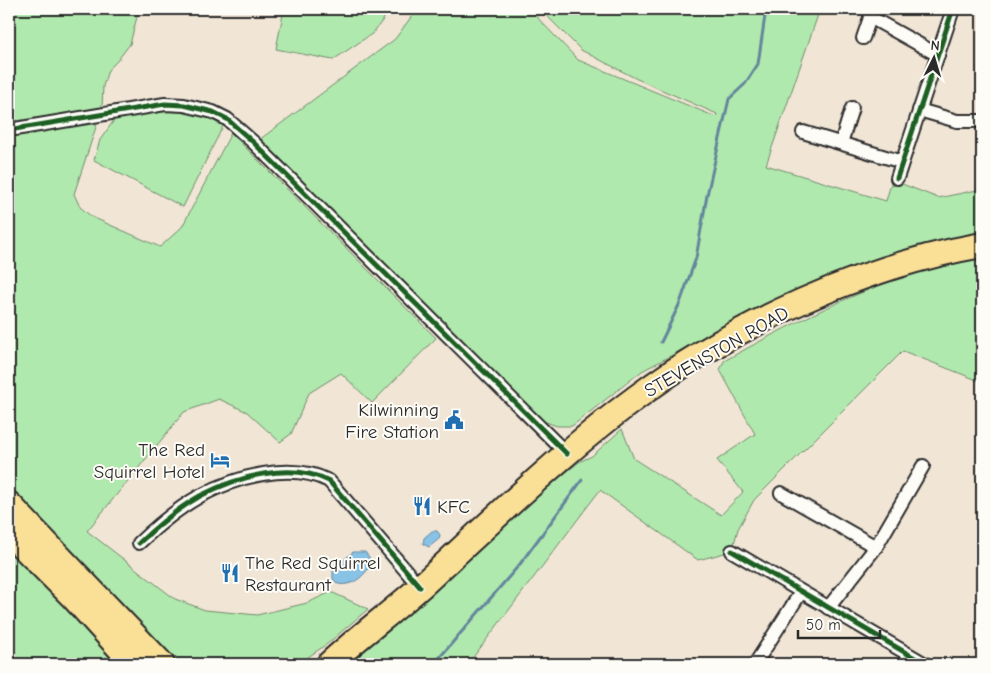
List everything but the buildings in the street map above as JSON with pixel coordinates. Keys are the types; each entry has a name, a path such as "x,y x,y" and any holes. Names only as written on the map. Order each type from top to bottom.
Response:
{"highway":[{"name":"STEVENSTON ROAD","path":"329,664 420,587 567,454 605,422 667,376 722,343 802,301 899,265 982,245"},
{"path":"9,504 162,664"},
{"path":"9,532 73,597 134,664"}],"street":[{"path":"898,178 953,9"},
{"path":"863,38 871,13 938,55"},
{"path":"9,130 165,104 196,107 227,119 248,137 567,454"},
{"path":"841,143 852,108"},
{"path":"919,110 957,121 982,121"},
{"path":"803,132 902,162"},
{"path":"828,608 876,547 923,466"},
{"path":"139,543 165,519 201,496 246,479 286,472 313,474 329,481 420,587"},
{"path":"781,493 876,547"},
{"path":"732,551 925,664"},
{"path":"755,664 801,592"}],"green space":[{"path":"9,9 139,9 130,44 108,70 103,86 102,108 9,124"},
{"path":"284,9 391,9 373,33 333,60 276,49"},
{"path":"417,9 529,9 578,60 716,117 717,114 637,79 581,50 540,9 820,9 766,165 886,201 892,180 938,198 982,189 982,231 884,256 797,289 642,371 572,426 557,426 543,421 259,140 395,39"},
{"path":"157,112 191,113 215,121 223,126 183,207 94,160 100,140 115,119"},
{"path":"97,124 74,194 80,207 92,217 160,247 182,227 231,133 436,338 372,403 341,373 309,393 291,434 280,442 247,412 219,399 184,412 87,531 175,599 205,610 257,615 307,603 331,592 368,609 327,644 298,664 179,664 9,491 9,136 56,126"},
{"path":"982,257 982,382 903,351 754,500 738,529 732,551 698,560 600,490 468,664 346,664 537,496 579,462 592,456 622,429 634,459 721,515 743,492 717,460 755,434 720,370 724,361 785,328 881,285 948,264"},
{"path":"9,548 124,664 9,664"}],"water":[{"path":"432,531 437,531 440,535 439,539 429,547 423,544 424,538"},
{"path":"353,552 365,552 372,561 370,566 363,575 349,584 338,584 333,579 333,569"}],"waterway":[{"path":"661,342 680,303 696,258 707,195 729,99 745,84 758,64 766,9"},
{"path":"434,664 520,564 582,480"}],"cycle path":[{"path":"897,178 953,9"},
{"path":"9,130 165,104 184,105 213,112 227,119 253,142 567,454"},
{"path":"139,543 176,512 214,489 264,474 298,472 314,475 329,481 420,587"},
{"path":"732,551 925,664"}],"place":[{"name":"Kilwinning Fire Station","path":"454,420"},
{"name":"The Red Squirrel Hotel","path":"220,460"},
{"name":"KFC","path":"422,506"},
{"name":"The Red Squirrel Restaurant","path":"230,573"}]}
